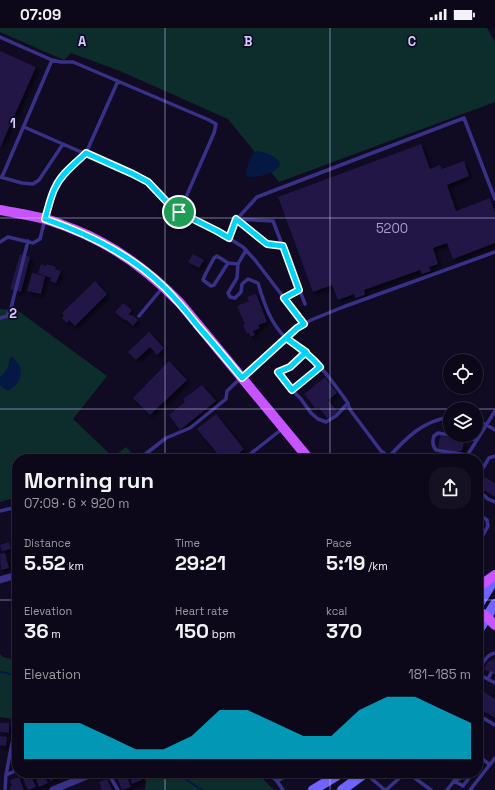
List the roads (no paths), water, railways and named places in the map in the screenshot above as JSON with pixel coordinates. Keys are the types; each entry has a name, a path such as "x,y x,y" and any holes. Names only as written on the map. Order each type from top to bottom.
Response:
{"main road":[{"path":"0,210 45,219 78,231 101,242 134,262 164,286 180,303 305,454"},
{"path":"483,584 495,577"},
{"path":"491,618 495,625"}],"street":[{"path":"0,580 12,576"},
{"path":"483,597 495,577"},
{"path":"483,626 491,618 495,604"},
{"path":"53,790 78,778"},
{"path":"314,790 333,778"},
{"path":"342,790 358,778"}],"lane":[{"path":"0,37 52,60 73,62 216,124 214,133 179,212"},
{"path":"52,60 1,177 22,183 33,184 39,180 63,144"},
{"path":"0,242 8,237 33,243 40,239 56,186 69,169 86,153 118,81"},
{"path":"229,238 236,219 257,197 464,118 495,200"},
{"path":"24,127 86,153 148,182 179,212 217,231 243,247 255,260 304,324"},
{"path":"236,219 273,221 305,304"},
{"path":"236,219 267,244 283,246"},
{"path":"0,318 7,316 10,308 28,241"},
{"path":"246,250 238,264 237,278 228,293 230,296 235,298 241,292 242,284 248,279 258,283 269,315 278,329 286,338 312,357 348,403 351,411 384,454"},
{"path":"146,454 166,438 190,428 226,399 227,391 297,328 311,320 343,307 495,252"},
{"path":"228,263 215,284 211,286 203,280 214,258 217,256 228,263 238,264"},
{"path":"139,316 164,286"},
{"path":"284,298 299,290"},
{"path":"306,352 290,367 278,372 292,390 301,399 311,413 318,419 326,422 336,416 348,403"},
{"path":"292,390 320,367"},
{"path":"483,431 495,411"},
{"path":"393,454 413,433 435,420 443,418"},
{"path":"483,423 495,430"},
{"path":"250,454 283,428"},
{"path":"443,434 438,433 434,436 432,440 433,446 436,450 453,454"},
{"path":"468,454 476,442"},
{"path":"483,467 489,458 495,456"},
{"path":"483,494 495,502"},
{"path":"0,511 12,507"},
{"path":"483,518 486,520 488,526 483,535"},
{"path":"483,663 490,654 495,653"},
{"path":"488,679 492,673"},
{"path":"483,676 495,683"},
{"path":"483,718 495,725"},
{"path":"5,790 6,774 12,743"},
{"path":"483,774 495,758"},
{"path":"483,759 490,765"},
{"path":"6,774 12,772"},
{"path":"111,778 118,790"},
{"path":"273,778 283,790"},
{"path":"277,781 283,778"},
{"path":"371,778 386,790 399,778"},
{"path":"415,778 431,790"},
{"path":"447,790 456,778"},
{"path":"454,781 464,786 470,778"},
{"path":"470,790 480,778"}],"water":[{"path":"257,151 266,153 275,158 280,162 279,167 272,172 263,175 254,177 247,176 246,173 249,161 252,155"},
{"path":"10,357 15,359 19,365 21,375 16,385 8,391 0,385 0,377 9,364"}],"waterway":[{"path":"0,672 12,675"},
{"path":"185,778 202,790"}]}
